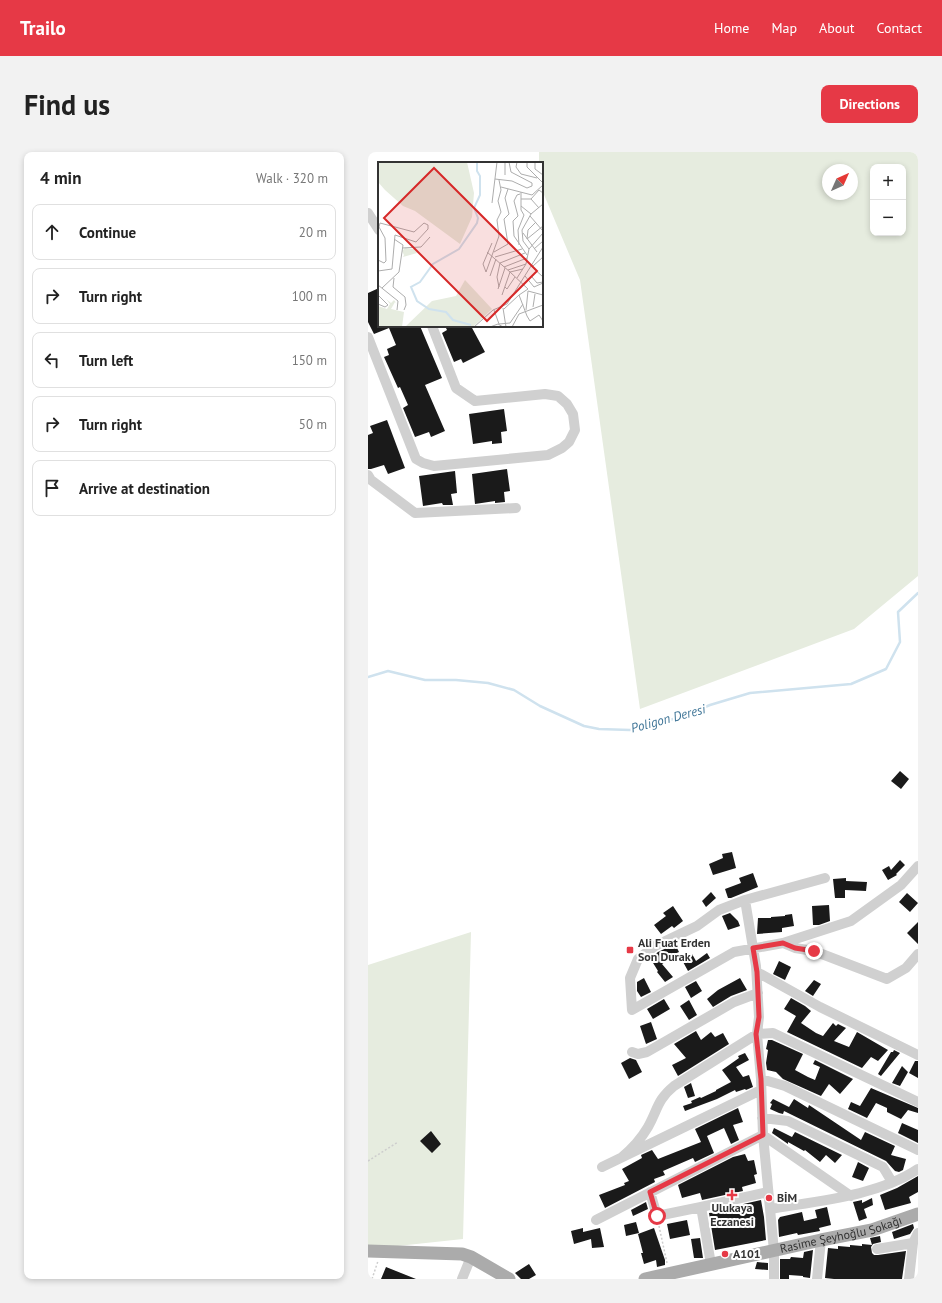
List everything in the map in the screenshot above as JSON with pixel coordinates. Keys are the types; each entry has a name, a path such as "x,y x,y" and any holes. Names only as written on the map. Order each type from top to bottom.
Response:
{"main road":[{"name":"Rasime Şeyhoğlu Sokağı","path":"646,1279 872,1230 915,1215"},
{"path":"368,1251 462,1254 471,1257 509,1279"}],"street":[{"path":"368,213 378,228"},
{"path":"368,337 416,459 420,462 434,466 548,455 562,448 569,442 574,430 573,414 567,404 558,396 545,394 475,401 456,388 432,327"},
{"path":"368,475 371,480 415,513 516,508"},
{"path":"824,878 745,900 719,910 697,926 654,946 638,959 630,978 632,1010 734,952 783,943 851,921 901,885 918,866"},
{"path":"745,900 757,972 759,1017 756,1034 761,1079 763,1135 774,1251 774,1279"},
{"path":"783,943 795,948 814,951 887,978 906,968 918,954"},
{"path":"757,972 820,1007 918,1055"},
{"path":"632,1052 638,1054 647,1052 734,1002 758,993"},
{"path":"622,1157 634,1148 640,1140 649,1126 660,1100 665,1093 756,1034 773,1033 918,1102"},
{"path":"761,1079 785,1086 918,1150"},
{"path":"602,1167 761,1090"},
{"path":"762,1118 788,1121 883,1167 892,1182"},
{"path":"596,1220 763,1135"},
{"path":"763,1135 851,1196"},
{"path":"770,1209 851,1196 892,1182 918,1169"},
{"path":"650,1192 657,1216 701,1208 768,1192"},
{"path":"701,1208 711,1264"},
{"path":"915,1215 918,1228"},
{"path":"877,1248 916,1238 912,1275"},
{"path":"817,1279 821,1240"},
{"path":"462,1279 471,1257"}],"path":[{"path":"368,1161 398,1142"},
{"path":"657,1216 669,1274"},
{"path":"372,1279 382,1252"}],"shaded area":[{"path":"539,152 918,152 918,576 854,629 640,709 580,280 543,192 543,162 539,162"},
{"path":"471,932 463,1239 379,1248 368,1247 368,965"}],"building":[{"path":"378,288 378,327 420,327 442,378 425,385 445,431 431,437 429,432 415,437 403,408 408,405 400,387 398,388 384,357 389,355 387,349 396,345 389,328 374,334 368,322 368,293"},
{"path":"446,327 472,327 485,352 463,363 461,359 454,362 442,333 447,330"},
{"path":"504,409 507,431 501,432 502,443 492,444 492,441 473,444 469,414"},
{"path":"387,420 405,468 388,474 384,465 368,469 368,435 373,433 370,426"},
{"path":"507,469 510,491 504,492 505,502 495,503 495,501 475,504 472,474"},
{"path":"455,471 457,493 451,494 453,505 443,505 442,503 423,506 419,476"},
{"path":"900,771 909,779 901,789 891,781"},
{"path":"732,852 736,868 713,875 709,864 723,858 722,854"},
{"path":"900,860 905,865 896,874 897,875 888,880 882,870 889,866 891,870"},
{"path":"753,873 758,887 728,898 725,889 741,883 739,878"},
{"path":"846,878 846,881 867,882 866,891 845,890 845,898 835,898 833,879"},
{"path":"711,892 716,898 706,907 702,901"},
{"path":"907,893 918,903 910,912 899,902"},
{"path":"829,905 830,921 819,925 813,925 812,906"},
{"path":"673,906 683,921 674,928 672,926 661,934 654,925 666,916 663,913"},
{"path":"730,913 738,921 740,926 728,930 722,916"},
{"path":"792,914 794,926 782,928 782,932 757,934 758,918 771,918"},
{"path":"918,922 918,944 907,933"},
{"path":"675,944 679,952 663,959 665,962 662,964 673,977 665,982 657,972 658,971 650,958 658,952"},
{"path":"707,953 710,958 688,971 682,960 692,954 696,961"},
{"path":"779,961 791,967 785,980 773,974"},
{"path":"644,978 651,992 641,997 637,991 637,982"},
{"path":"740,978 747,990 731,996 713,1007 707,999 718,990"},
{"path":"814,980 821,984 813,996 805,991"},
{"path":"696,981 702,991 691,998 685,987"},
{"path":"791,998 811,1011 801,1023 816,1033 823,1036 833,1023 836,1026 838,1024 846,1028 834,1041 849,1047 857,1032 888,1050 878,1061 871,1057 862,1068 787,1032 796,1016 784,1009"},
{"path":"664,999 670,1009 653,1019 647,1009"},
{"path":"689,1000 697,1015 689,1020 680,1006"},
{"path":"651,1022 657,1039 646,1044 640,1026"},
{"path":"696,1031 701,1040 711,1032 715,1037 723,1033 729,1044 678,1076 672,1065 686,1058 674,1044"},
{"path":"768,1040 772,1040 803,1054 795,1070 808,1077 815,1080 820,1067 813,1064 815,1060 853,1079 840,1094 829,1084 821,1096 783,1079 776,1072 767,1070 766,1063 768,1050 766,1049"},
{"path":"894,1050 900,1053 881,1076 878,1074 891,1052"},
{"path":"745,1053 749,1060 736,1067 743,1077 749,1075 753,1087 736,1092 735,1090 717,1099 685,1111 683,1106 692,1103 691,1101 716,1091 731,1082 722,1070 739,1058 738,1056"},
{"path":"630,1058 636,1060 642,1072 629,1079 621,1063"},
{"path":"915,1061 918,1061 918,1078 909,1073"},
{"path":"902,1066 908,1072 900,1086 892,1083"},
{"path":"691,1083 695,1096 688,1098 684,1087"},
{"path":"871,1088 918,1108 918,1113 908,1110 901,1119 887,1112 887,1108 876,1103 867,1118 848,1109 851,1102 860,1106"},
{"path":"773,1099 789,1107 794,1099 808,1108 809,1105 861,1140 865,1132 895,1146 891,1155 906,1159 903,1170 899,1172 895,1171 886,1161 784,1111 783,1114 770,1109 772,1104 770,1103"},
{"path":"738,1108 743,1122 733,1125 739,1140 731,1144 724,1128 707,1136 714,1153 695,1162 693,1158 663,1171 665,1175 654,1179 655,1182 605,1208 599,1195 625,1185 624,1183 629,1181 622,1169 642,1158 641,1155 652,1150 658,1159 701,1142 695,1129"},
{"path":"902,1123 918,1130 918,1143 898,1133"},
{"path":"774,1128 792,1137 795,1132 842,1155 835,1163 826,1155 820,1162 805,1150 804,1151 788,1142 788,1144 772,1133"},
{"path":"431,1131 441,1144 432,1153 420,1141"},
{"path":"745,1154 748,1161 754,1160 757,1174 754,1175 756,1183 742,1187 743,1191 702,1200 700,1193 682,1198 678,1185 733,1157"},
{"path":"858,1162 869,1168 863,1181 852,1177"},
{"path":"918,1176 918,1192 909,1197 911,1203 885,1210 880,1195 897,1188"},
{"path":"872,1198 873,1205 864,1209 867,1218 859,1221 853,1202 862,1200 862,1203"},
{"path":"761,1200 766,1240 715,1250 709,1213 740,1210 739,1205"},
{"path":"646,1202 648,1209 633,1216 631,1210"},
{"path":"827,1207 831,1225 819,1228 820,1231 798,1235 797,1233 779,1237 778,1220 780,1217 802,1212 804,1221 817,1218 815,1210"},
{"path":"687,1220 690,1235 670,1239 667,1224"},
{"path":"636,1222 639,1233 626,1236 624,1225"},
{"path":"913,1224 914,1228 910,1234 894,1239 892,1232"},
{"path":"583,1228 583,1232 600,1228 604,1247 592,1248 591,1239 574,1244 571,1231"},
{"path":"654,1228 665,1260 665,1265 657,1267 656,1260 644,1264 638,1234"},
{"path":"880,1236 881,1242 873,1244 871,1247 874,1255 906,1251 902,1279 825,1278 828,1248 838,1249 838,1246 862,1246 862,1244 872,1245 870,1238"},
{"path":"700,1238 703,1258 694,1258 691,1239"},
{"path":"813,1250 810,1278 789,1275 789,1279 780,1279 780,1259 790,1259 791,1257 803,1258 804,1252"},
{"path":"757,1262 768,1263 768,1270 755,1269"},
{"path":"529,1264 536,1275 529,1279 521,1279 515,1273"},
{"path":"386,1267 416,1279 381,1279"}],"waterway":[{"name":"Poligon Deresi","path":"368,677 388,671 425,680 456,680 488,683 514,690 540,706 584,726 599,729 630,730 681,717 710,705 750,693 851,684 886,669 900,642 898,612 918,593"}],"place":[{"name":"Ali Fuat Erden Son Durak","path":"630,950"},
{"name":"Ulukaya Eczanesi","path":"732,1195"},
{"name":"BİM","path":"769,1198"},
{"name":"A101","path":"725,1254"}],"route":[{"path":"657,1216 650,1192 763,1135 761,1079 756,1034 759,1017 757,972 753,948 783,943 795,948 814,951"}]}
